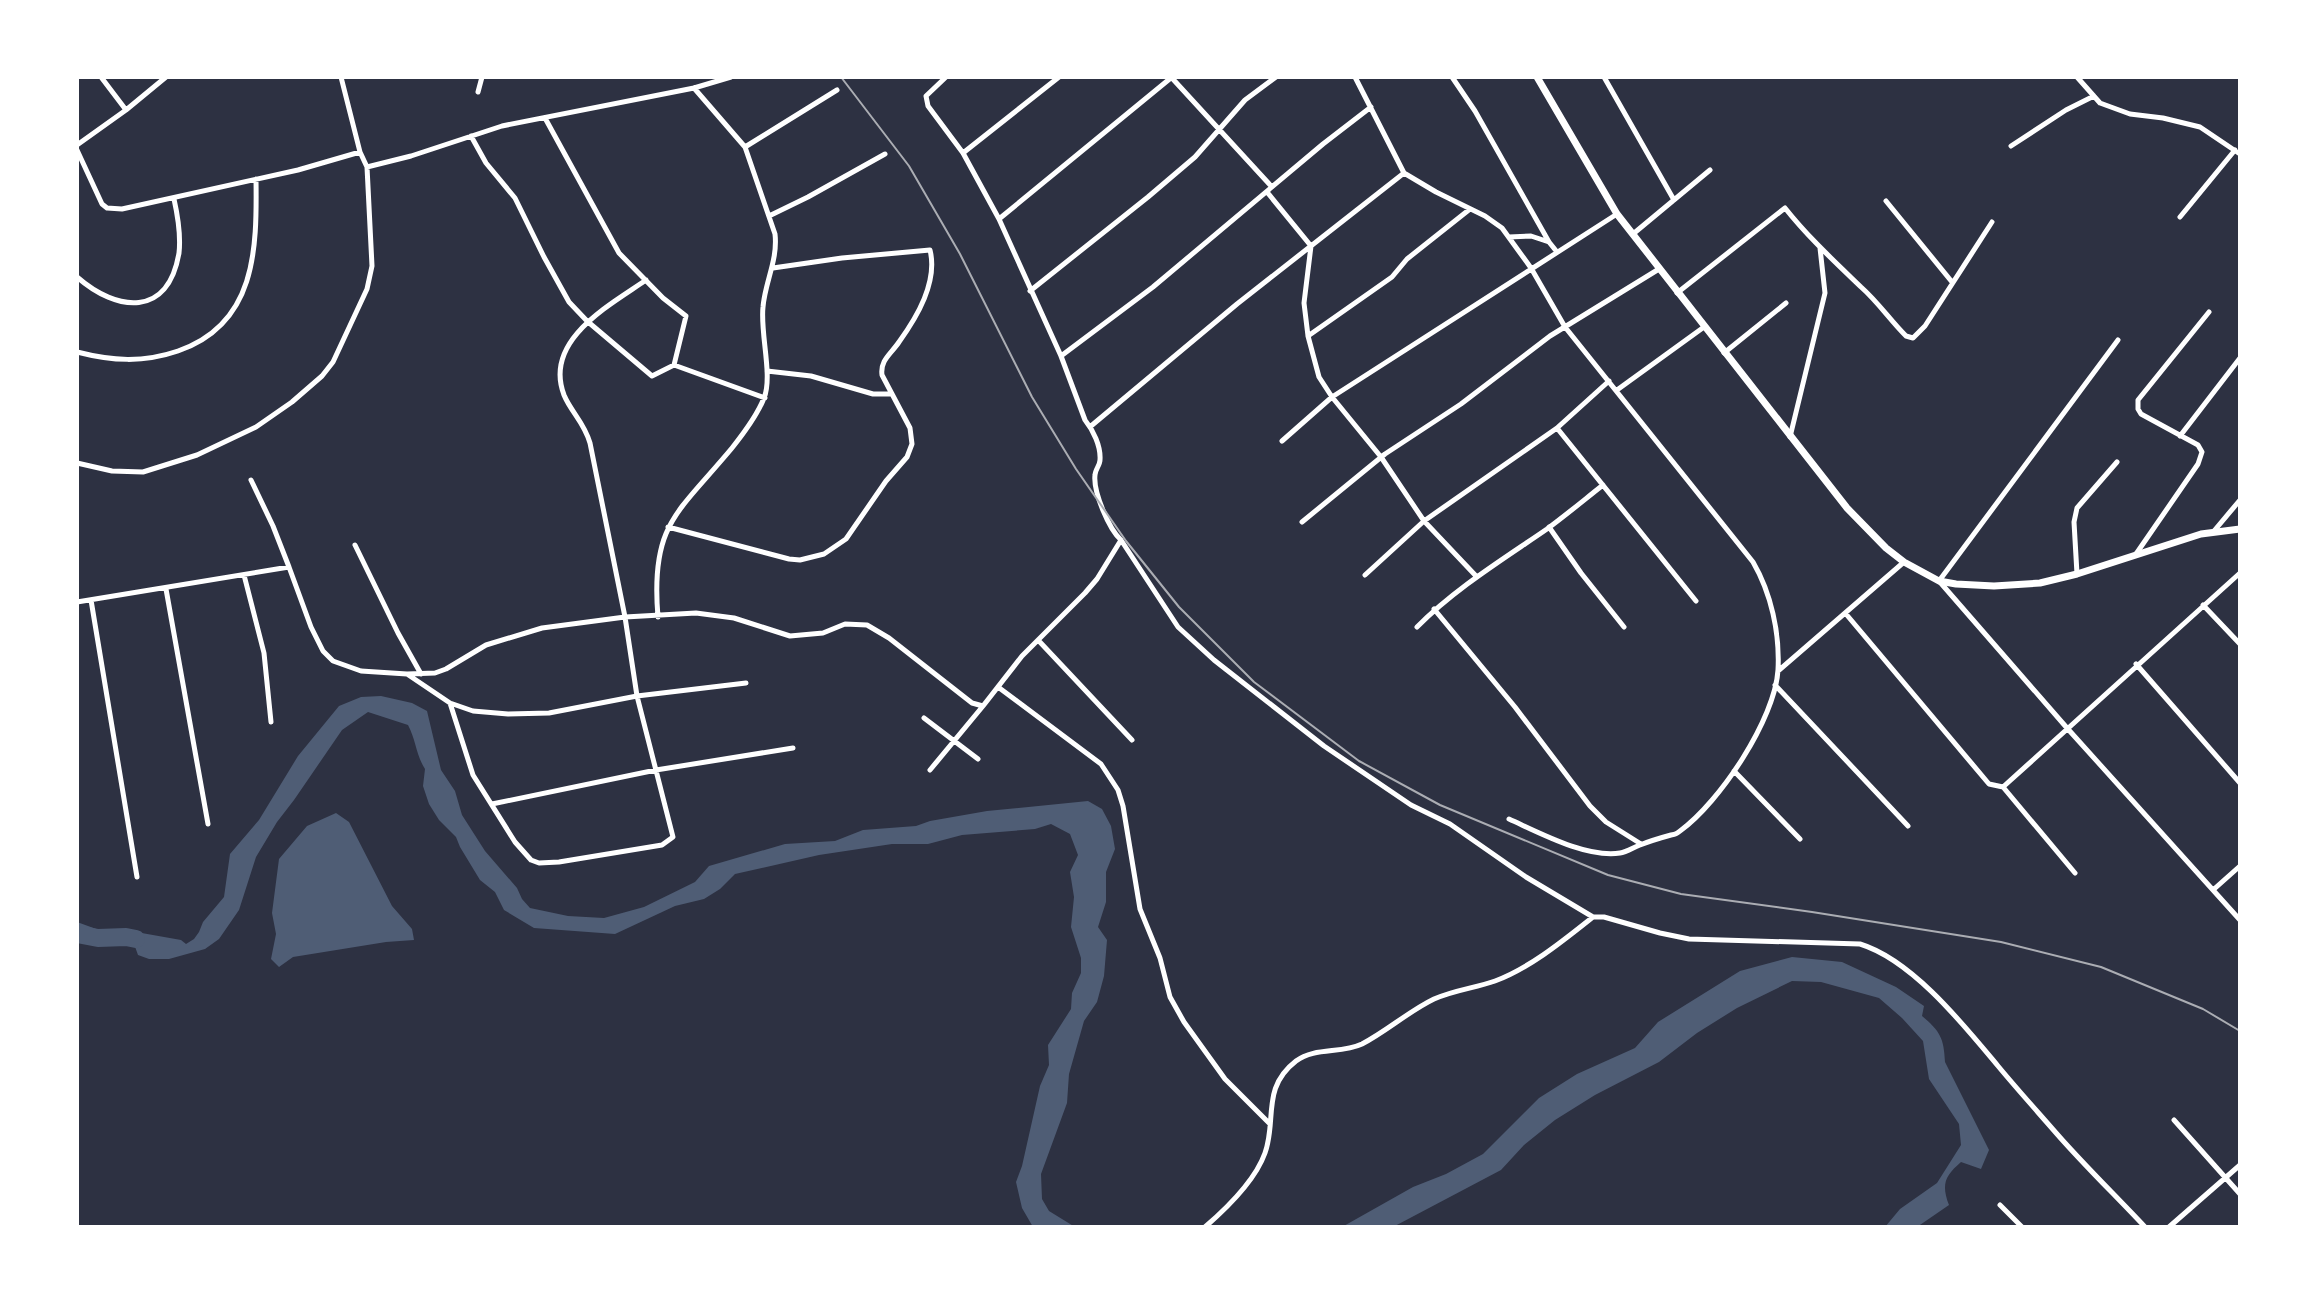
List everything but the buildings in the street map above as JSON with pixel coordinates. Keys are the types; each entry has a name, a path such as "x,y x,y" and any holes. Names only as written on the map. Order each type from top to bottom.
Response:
{"main road":[{"path":"1537,77 1617,214 1847,508 1886,548 1904,562 1939,581 1994,586 2040,583 2077,575 2214,531 2240,529"}],"street":[{"path":"101,77 126,110"},
{"path":"166,77 77,147 96,194 107,208 122,209 174,199 298,170 360,152"},
{"path":"77,463 112,471 143,472 170,465 226,443 256,427 292,402 322,376 341,346 370,280 372,266 367,167 360,152 341,77"},
{"path":"478,92 482,77"},
{"path":"367,167 411,156 502,126 694,88 731,77"},
{"path":"946,77 926,96 928,106 963,153 999,219 1061,356 1085,420 1091,426 1100,458 1095,475 1096,486 1111,531 1121,540 1178,627 1214,660 1324,746 1411,805 1450,824 1526,877 1593,917 1604,917 1689,939 1848,943 1874,949 1891,959 1927,989 1983,1047 2061,1139 2145,1227"},
{"path":"963,153 1059,77"},
{"path":"999,219 1172,77 1269,189 1311,246 1304,303 1308,337 1317,370 1332,397 1381,457 1424,521 1476,576"},
{"path":"1030,291 1148,197 1195,156 1245,100 1276,77"},
{"path":"1355,77 1404,173 1420,184 1492,220 1509,237 1531,268 1565,327 1744,550 1759,573 1773,617 1778,671 1751,744 1734,771 1704,808 1678,833 1641,844 1623,853 1607,853 1557,841 1509,819"},
{"path":"1452,77 1475,111 1557,252"},
{"path":"1604,77 1674,200"},
{"path":"2077,77 2100,103 2130,114 2200,127 2238,152 2180,217"},
{"path":"658,617 657,561 668,527 688,496 739,438 765,398 767,371 763,309 776,247 775,234 745,147 694,88"},
{"path":"745,147 837,90"},
{"path":"2011,146 2066,110 2094,96"},
{"path":"1061,356 1153,287 1371,107"},
{"path":"545,118 619,253 663,298 686,316 674,365"},
{"path":"471,136 486,163 515,198 569,302 587,321 652,376 674,365 765,398"},
{"path":"769,216 885,154"},
{"path":"1633,234 1710,170"},
{"path":"1091,426 1237,304 1404,173"},
{"path":"77,352 118,360 156,359 188,348 213,334 241,299 248,276 257,218 256,179"},
{"path":"77,277 93,291 115,301 137,304 157,296 169,283 179,253 179,221 174,199"},
{"path":"1886,201 1952,282"},
{"path":"1677,293 1785,208 1906,336 1913,338 1925,326 1992,222"},
{"path":"1308,337 1392,277 1407,259 1470,209"},
{"path":"1282,441 1332,397 1617,214"},
{"path":"1509,237 1531,236 1549,242"},
{"path":"1790,437 1825,293 1820,248"},
{"path":"668,527 789,559 812,558 835,548 856,527 886,481 911,450 910,428 882,375 882,366 905,333 927,291 931,281 930,250 773,268"},
{"path":"1302,523 1381,457 1461,404 1509,365 1659,268"},
{"path":"450,703 473,775 524,853 539,863 581,860 647,848 662,845 673,837 637,696 625,617 590,443 583,423 564,394 560,376 569,344 587,321 646,280"},
{"path":"1724,353 1786,303"},
{"path":"2136,554 2199,464 2202,452 2198,445 2141,414 2138,400 2209,312"},
{"path":"1617,390 1704,327"},
{"path":"2118,340 1939,581 2240,920"},
{"path":"2180,436 2240,358"},
{"path":"767,371 811,376 873,394 892,394"},
{"path":"1365,575 1424,521 1557,428 1609,381"},
{"path":"1557,428 1696,601"},
{"path":"2077,575 2074,522 2077,508 2117,462"},
{"path":"251,480 273,526 323,651 333,661 361,671 421,674 446,670 486,645 542,628 625,617 696,613 720,615 790,636 823,634 845,624 867,625 889,638 972,703 983,706"},
{"path":"1417,627 1434,609 1476,576 1549,527 1602,485"},
{"path":"2214,531 2240,500"},
{"path":"1549,527 1586,580 1624,627"},
{"path":"930,770 1038,640 1086,593 1121,540"},
{"path":"355,545 398,634 421,674"},
{"path":"1778,671 1904,562"},
{"path":"77,602 289,567"},
{"path":"2003,787 2136,664 2240,573"},
{"path":"244,575 262,645 271,722"},
{"path":"166,589 208,824"},
{"path":"91,600 137,877"},
{"path":"2203,605 2240,644"},
{"path":"1434,609 1523,717 1590,806 1606,822 1641,844"},
{"path":"1846,614 1989,784 2003,787 2075,873"},
{"path":"1038,640 1132,740"},
{"path":"2136,664 2240,783"},
{"path":"407,674 450,703 491,713 550,713 637,696 746,683"},
{"path":"1775,685 1908,826"},
{"path":"998,687 1101,764 1118,790 1140,909 1160,958 1170,997 1184,1022 1225,1079 1269,1123"},
{"path":"924,718 978,759"},
{"path":"492,804 656,770 793,748"},
{"path":"1734,771 1800,839"},
{"path":"2213,890 2240,866"},
{"path":"1205,1227 1239,1192 1261,1163 1266,1149 1273,1093 1284,1074 1298,1060 1316,1054 1344,1051 1362,1044 1433,999 1509,975 1593,917"},
{"path":"2174,1120 2240,1194"},
{"path":"2169,1227 2240,1165"},
{"path":"2000,1205 2022,1227"}],"water":[{"path":"381,696 412,703 427,711 441,770 455,791 462,815 485,851 517,888 530,908 568,916 604,918 644,907 695,882 709,866 785,844 835,841 863,830 916,826 987,811 1088,801 1102,809 1111,826 1115,849 1106,872 1106,902 1098,927 1107,940 1104,976 1097,1002 1084,1021 1069,1074 1067,1103 1041,1174 1042,1199 1049,1211 1075,1227 1033,1227 1022,1208 1016,1182 1040,1086 1049,1065 1048,1045 1071,1009 1072,993 1081,973 1081,958 1071,927 1074,897 1070,872 1078,855 1070,834 1051,824 1035,829 962,835 928,844 892,844 819,855 735,874 720,889 704,899 675,906 615,934 534,928 504,910 495,892 480,880 456,837 439,820 429,804 423,786 425,769 408,725 368,712 342,730 277,822 256,857 239,910 219,939 205,949 169,959 149,959 138,955 133,941 99,934 90,944 77,940 77,922 99,930 136,932 181,940 186,944 194,939 203,922 224,897 230,854 259,820 298,756 339,706 361,697"},
{"path":"336,813 349,822 392,906 412,929 414,940 293,957 279,967 271,959 276,934 272,913 279,859 307,826"},
{"path":"1792,957 1842,962 1896,987 1924,1006 1922,1016 1940,1036 1945,1062 1989,1150 1981,1169 1961,1162 1956,1167 1948,1176 1945,1186 1949,1205 1917,1227 1885,1227 1900,1209 1937,1183 1961,1145 1959,1124 1929,1079 1923,1041 1879,998 1821,982 1792,981 1737,1008 1697,1033 1659,1062 1595,1095 1555,1120 1524,1145 1501,1170 1393,1227 1342,1227 1413,1187 1446,1174 1483,1154 1539,1098 1577,1074 1635,1048 1658,1022 1740,971"}],"waterway":[{"path":"77,934 98,938 136,939"}],"tram line":[{"path":"841,77 909,166 960,254 1032,397 1076,469 1126,541 1179,607 1254,682 1359,761 1440,805 1608,875 1681,894 2001,942 2101,967 2203,1009 2240,1031"}]}
